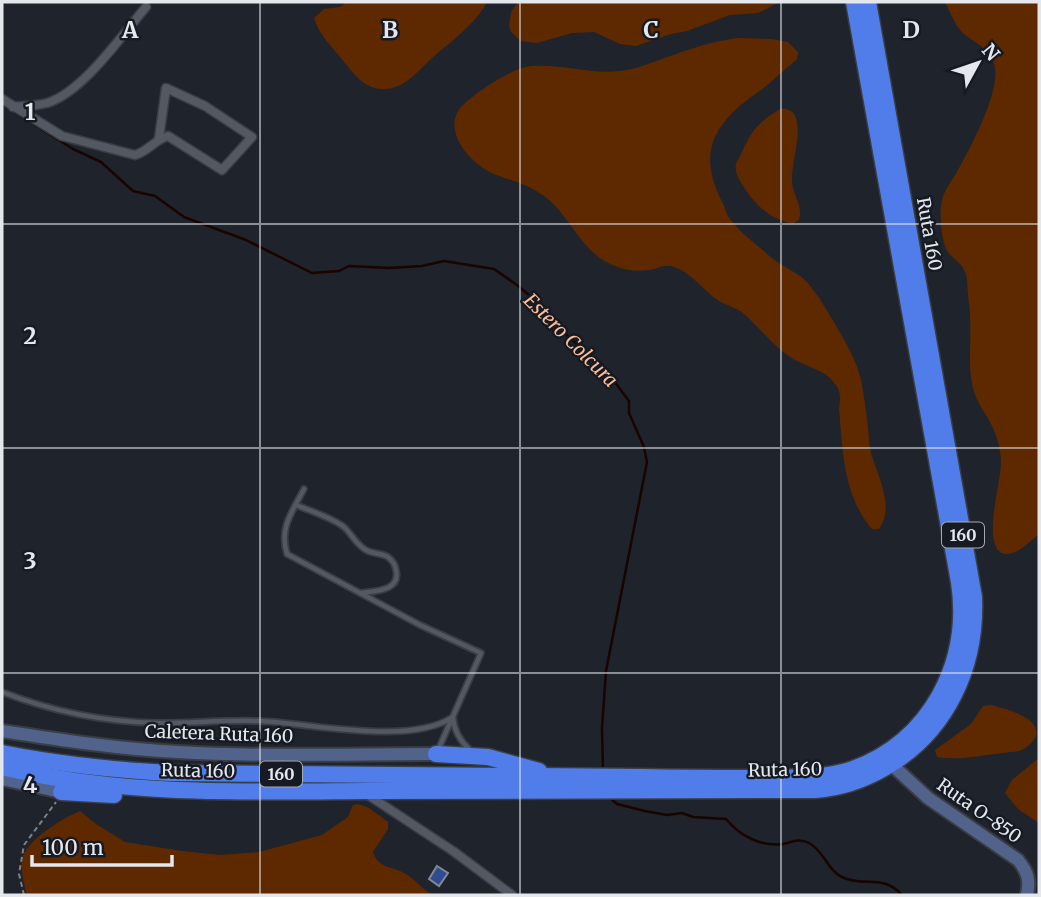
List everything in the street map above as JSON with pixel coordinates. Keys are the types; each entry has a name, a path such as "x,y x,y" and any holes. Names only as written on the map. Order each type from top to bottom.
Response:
{"highway":[{"name":"Ruta 160","path":"615,784 811,777 853,769 890,750 922,721 939,698 956,659 962,622 959,582 854,2"},
{"name":"Ruta 160","path":"2,766 98,785 165,789 362,791 615,784 828,789 858,781 911,750 933,728 951,702 969,659 975,613 972,582 868,2"},
{"name":"Ruta 160","path":"2,753 63,764 135,771 561,778 596,784"},
{"path":"436,754 488,757 561,778"},
{"path":"61,792 105,795 165,789"}],"street":[{"path":"13,107 47,103 76,86 146,7"},
{"path":"2,99 62,136 135,155 144,153 159,138 168,136 222,170 252,137 205,106 166,88 159,138"},
{"name":"Caletera Ruta 160","path":"2,732 103,746 178,752 436,754"},
{"name":"Ruta O-850","path":"891,764 928,798 1018,860 1026,869 1030,880 1027,895"},
{"path":"2,779 61,792"},
{"path":"362,791 453,851 512,895"}],"lane":[{"path":"304,489 287,522 283,541 287,554 420,625 481,653 436,754"},
{"path":"296,505 343,526 362,548 374,555 391,559 397,575 393,585 385,590 360,593"},
{"path":"2,692 68,712 134,722 259,721 396,731 433,727 453,717"},
{"path":"453,717 456,732 464,745 476,754 488,757"}],"path":[{"path":"24,895 19,874 24,845 61,792"}],"shaded area":[{"path":"347,2 487,2 469,26 414,76 400,85 384,89 369,86 358,78 325,39 316,24 314,18 324,9 340,7"},
{"path":"518,2 780,2 758,13 730,15 636,46 620,44 594,32 572,33 537,43 521,41 511,32 509,26 511,12"},
{"path":"945,2 1039,2 1039,534 1009,554 999,551 993,534 1001,458 996,434 976,398 971,379 967,277 962,266 946,248 941,219 944,193 969,149 988,106 993,92 995,68 991,56 958,27"},
{"path":"738,38 788,42 798,52 797,59 723,123 712,144 712,176 730,219 769,256 807,282 824,305 851,353 859,371 870,450 885,502 884,520 879,529 872,529 855,502 846,472 839,409 840,393 828,377 790,357 744,314 716,299 680,269 667,266 634,271 603,260 585,244 548,199 533,189 486,170 470,157 455,131 457,113 463,105 488,86 518,69 544,66 603,72 627,70 700,46"},
{"path":"780,109 789,110 794,115 798,131 792,183 800,215 799,220 792,224 777,219 760,207 745,189 736,171 736,163 752,133 766,118"},
{"path":"991,705 1012,711 1033,724 1036,736 1033,741 1017,751 962,758 937,757 935,750 971,724 983,706"},
{"path":"1039,758 1039,823 1018,809 1005,793 1012,780"},
{"path":"353,805 369,808 388,822 388,829 373,852 378,861 406,874 434,895 27,895 22,861 29,846 54,825 80,811 125,842 220,855 259,852 322,835 348,817"}],"building":[{"path":"437,866 448,873 439,886 429,879"}],"waterway":[{"name":"Estero Colcura","path":"2,104 73,149 101,162 133,191 155,196 184,217 246,240 312,273 339,271 349,266 389,268 422,266 444,261 494,269 543,307 563,332 602,365 629,401 629,413 644,447 647,462 606,671 602,728 603,772"},
{"name":"Estero Colcura","path":"608,796 617,804 645,811 726,819 744,835 767,844 805,842 819,851 831,868 841,876 855,881 889,885 902,895"}]}
